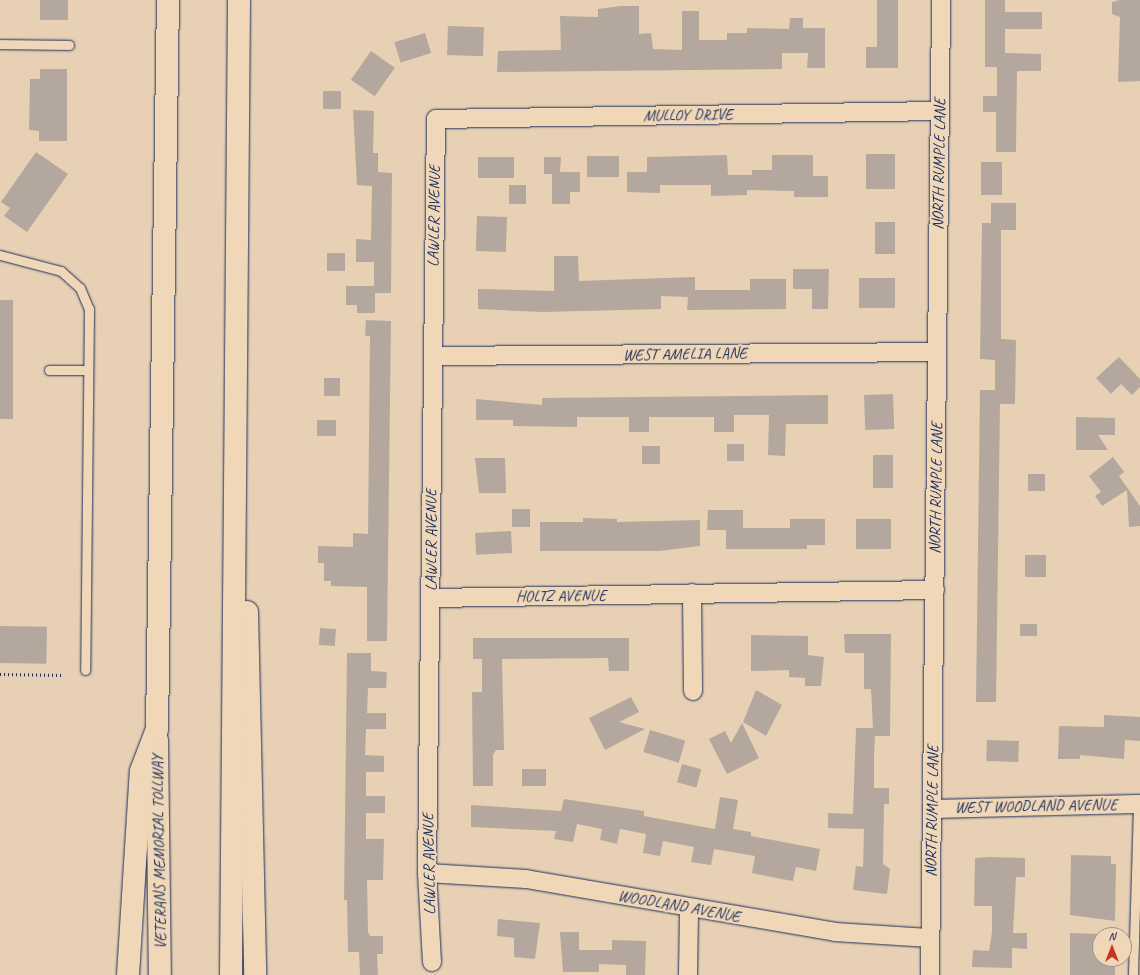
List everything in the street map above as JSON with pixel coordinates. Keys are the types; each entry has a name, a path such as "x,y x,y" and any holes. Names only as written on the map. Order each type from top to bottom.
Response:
{"highway":[{"name":"VETERANS MEMORIAL TOLLWAY","path":"160,975 157,729 168,0"},
{"path":"231,975 239,0"},
{"path":"236,309 244,401 255,975"},
{"path":"128,975 141,771 157,729"}],"street":[{"name":"NORTH RUMPLE LANE","path":"930,975 941,0"},
{"name":"MULLOY DRIVE","path":"436,119 940,112"},
{"name":"LAWLER AVENUE","path":"432,962 427,873 436,119"},
{"name":"WEST AMELIA LANE","path":"433,356 937,352"},
{"name":"HOLTZ AVENUE","path":"431,598 935,590"},
{"path":"692,594 692,691"},
{"name":"WEST WOODLAND AVENUE","path":"932,809 1139,804"},
{"name":"WOODLAND AVENUE","path":"427,873 526,879 836,932 930,938"},
{"path":"688,975 689,908"}],"lane":[{"path":"0,44 69,45"},
{"path":"0,255 61,271 80,288 89,309 85,670"},
{"path":"50,370 88,370"},
{"path":"1133,975 1139,804"}],"path":[{"path":"0,674 63,675"}],"building":[{"path":"40,0 68,0 68,20 40,20"},
{"path":"877,0 898,0 898,68 866,68 866,47 877,47"},
{"path":"985,0 1005,0 1005,12 1042,12 1042,29 1005,29 1005,53 1041,54 1041,71 1017,71 1016,152 996,152 996,112 983,112 983,96 997,96 997,67 985,67"},
{"path":"1120,0 1140,0 1140,81 1118,82 1120,17 1112,14 1112,2"},
{"path":"621,6 639,6 639,34 651,33 653,49 682,50 682,11 699,11 699,40 727,40 727,33 747,33 747,28 789,29 790,18 803,18 803,28 825,28 825,68 807,68 808,53 782,53 782,69 497,72 498,51 561,50 560,16 598,17 598,9"},
{"path":"448,26 484,27 483,56 447,55"},
{"path":"425,33 431,53 401,62 394,42"},
{"path":"371,51 395,68 375,96 351,80"},
{"path":"40,69 67,69 67,141 39,141 39,131 29,130 30,79 40,79"},
{"path":"323,91 341,91 341,109 323,109"},
{"path":"353,110 374,111 373,153 378,153 378,172 392,173 391,293 375,293 375,313 357,313 357,305 346,305 346,286 374,286 374,262 356,262 356,239 371,240 372,186 357,185"},
{"path":"36,152 68,174 27,232 4,216 10,208 1,202"},
{"path":"866,154 895,154 895,189 866,189"},
{"path":"727,155 728,175 752,175 752,170 772,170 772,155 813,155 813,176 828,176 828,197 794,197 794,191 747,190 747,195 711,196 711,185 660,185 660,193 627,192 627,172 647,172 647,157"},
{"path":"587,156 619,156 619,177 587,177"},
{"path":"478,157 514,157 514,178 478,178"},
{"path":"544,157 561,157 560,172 580,172 580,192 570,192 570,204 552,204 552,174 544,174"},
{"path":"981,162 1002,162 1002,195 981,195"},
{"path":"509,185 526,185 526,204 509,204"},
{"path":"991,203 1016,203 1016,230 1001,230 1001,339 1016,340 1015,404 1000,404 996,702 976,702 980,390 995,390 995,360 980,359 982,223 991,223"},
{"path":"477,216 507,217 506,252 476,251"},
{"path":"875,222 895,222 895,254 875,254"},
{"path":"327,253 345,253 345,271 327,271"},
{"path":"554,256 578,256 579,281 695,277 695,290 750,290 750,279 786,279 786,309 687,310 688,297 661,296 661,309 543,312 478,309 478,289 554,291"},
{"path":"793,269 829,269 828,309 812,309 812,289 793,289"},
{"path":"859,278 895,278 895,308 859,308"},
{"path":"0,300 13,300 13,419 0,419"},
{"path":"366,320 391,321 387,641 367,641 367,587 331,586 331,581 324,581 324,563 318,563 318,546 353,547 353,533 368,534 370,336 365,336"},
{"path":"1119,357 1140,379 1140,387 1132,395 1121,384 1111,394 1096,378"},
{"path":"324,378 340,378 340,396 324,396"},
{"path":"893,394 894,429 865,430 864,395"},
{"path":"828,395 828,424 786,424 785,456 768,455 769,415 734,415 734,432 714,432 714,417 649,417 649,432 629,432 629,417 577,417 577,427 513,426 513,420 476,420 476,399 542,405 542,398"},
{"path":"1076,417 1115,418 1115,435 1098,435 1108,450 1076,450"},
{"path":"317,420 336,420 336,436 317,436"},
{"path":"727,444 744,444 744,461 727,461"},
{"path":"642,446 660,446 660,464 642,464"},
{"path":"873,455 893,455 893,488 873,488"},
{"path":"1113,457 1124,472 1119,476 1140,506 1140,526 1129,527 1127,490 1102,506 1095,496 1101,492 1089,476"},
{"path":"475,458 505,458 506,493 479,493"},
{"path":"1028,474 1045,474 1045,491 1028,491"},
{"path":"512,509 530,509 530,527 512,527"},
{"path":"708,510 743,510 743,528 790,528 790,519 825,519 825,545 807,545 807,549 726,549 726,530 707,530"},
{"path":"583,518 617,519 617,522 700,520 700,546 659,551 540,551 540,522 583,522"},
{"path":"856,519 891,519 891,549 856,549"},
{"path":"511,531 512,553 476,555 475,533"},
{"path":"1025,555 1046,555 1046,577 1025,577"},
{"path":"1020,624 1037,624 1037,636 1020,636"},
{"path":"0,626 47,627 46,664 0,663"},
{"path":"320,628 336,629 335,646 319,645"},
{"path":"844,634 891,634 890,736 875,736 874,756 874,788 889,788 889,804 884,804 883,864 890,869 887,894 853,890 856,866 863,867 864,829 828,828 828,813 853,814 856,728 873,728 871,689 864,689 864,653 845,653"},
{"path":"751,635 808,636 808,655 824,657 821,686 805,686 805,678 789,677 789,670 751,671"},
{"path":"473,638 629,638 629,671 609,671 608,658 502,659 504,750 496,750 493,755 493,786 473,786 472,692 482,692 482,659 473,659"},
{"path":"347,653 371,653 371,671 387,672 386,688 368,688 367,713 386,713 386,729 366,729 365,755 384,756 384,772 366,772 366,796 385,796 385,813 366,813 366,839 384,839 383,880 367,880 368,932 370,936 383,936 383,954 377,954 378,975 360,975 359,952 348,952 347,900 344,900"},
{"path":"756,690 782,705 766,736 743,722"},
{"path":"631,697 639,712 619,722 645,729 605,750 589,718"},
{"path":"1104,715 1140,717 1140,741 1125,740 1124,759 1080,755 1080,759 1058,759 1059,726 1104,727"},
{"path":"742,723 759,758 727,774 709,739 725,731 731,743"},
{"path":"650,730 685,741 679,763 643,752"},
{"path":"987,740 1019,741 1018,762 986,761"},
{"path":"682,764 701,769 696,788 677,782"},
{"path":"522,769 546,769 546,786 522,786"},
{"path":"720,797 738,800 733,829 751,832 751,836 820,849 816,871 796,867 793,881 752,873 755,856 714,849 711,865 691,862 694,847 663,841 660,856 643,853 646,834 620,829 617,844 600,840 602,829 577,824 573,842 554,839 556,831 471,827 471,805 561,811 564,799 644,811 644,816 715,829"},
{"path":"1071,855 1111,856 1111,864 1116,864 1115,921 1070,915"},
{"path":"975,858 1025,858 1025,877 1016,877 1013,933 1027,933 1027,949 1012,948 1012,968 972,967 973,950 989,951 992,932 992,906 974,906"},
{"path":"498,919 540,923 535,959 514,957 514,938 497,936"},
{"path":"560,932 579,932 579,950 612,950 612,940 646,941 645,975 626,975 626,965 599,964 599,972 563,972"},
{"path":"1070,933 1092,934 1092,967 1115,967 1115,975 1070,975"}]}
